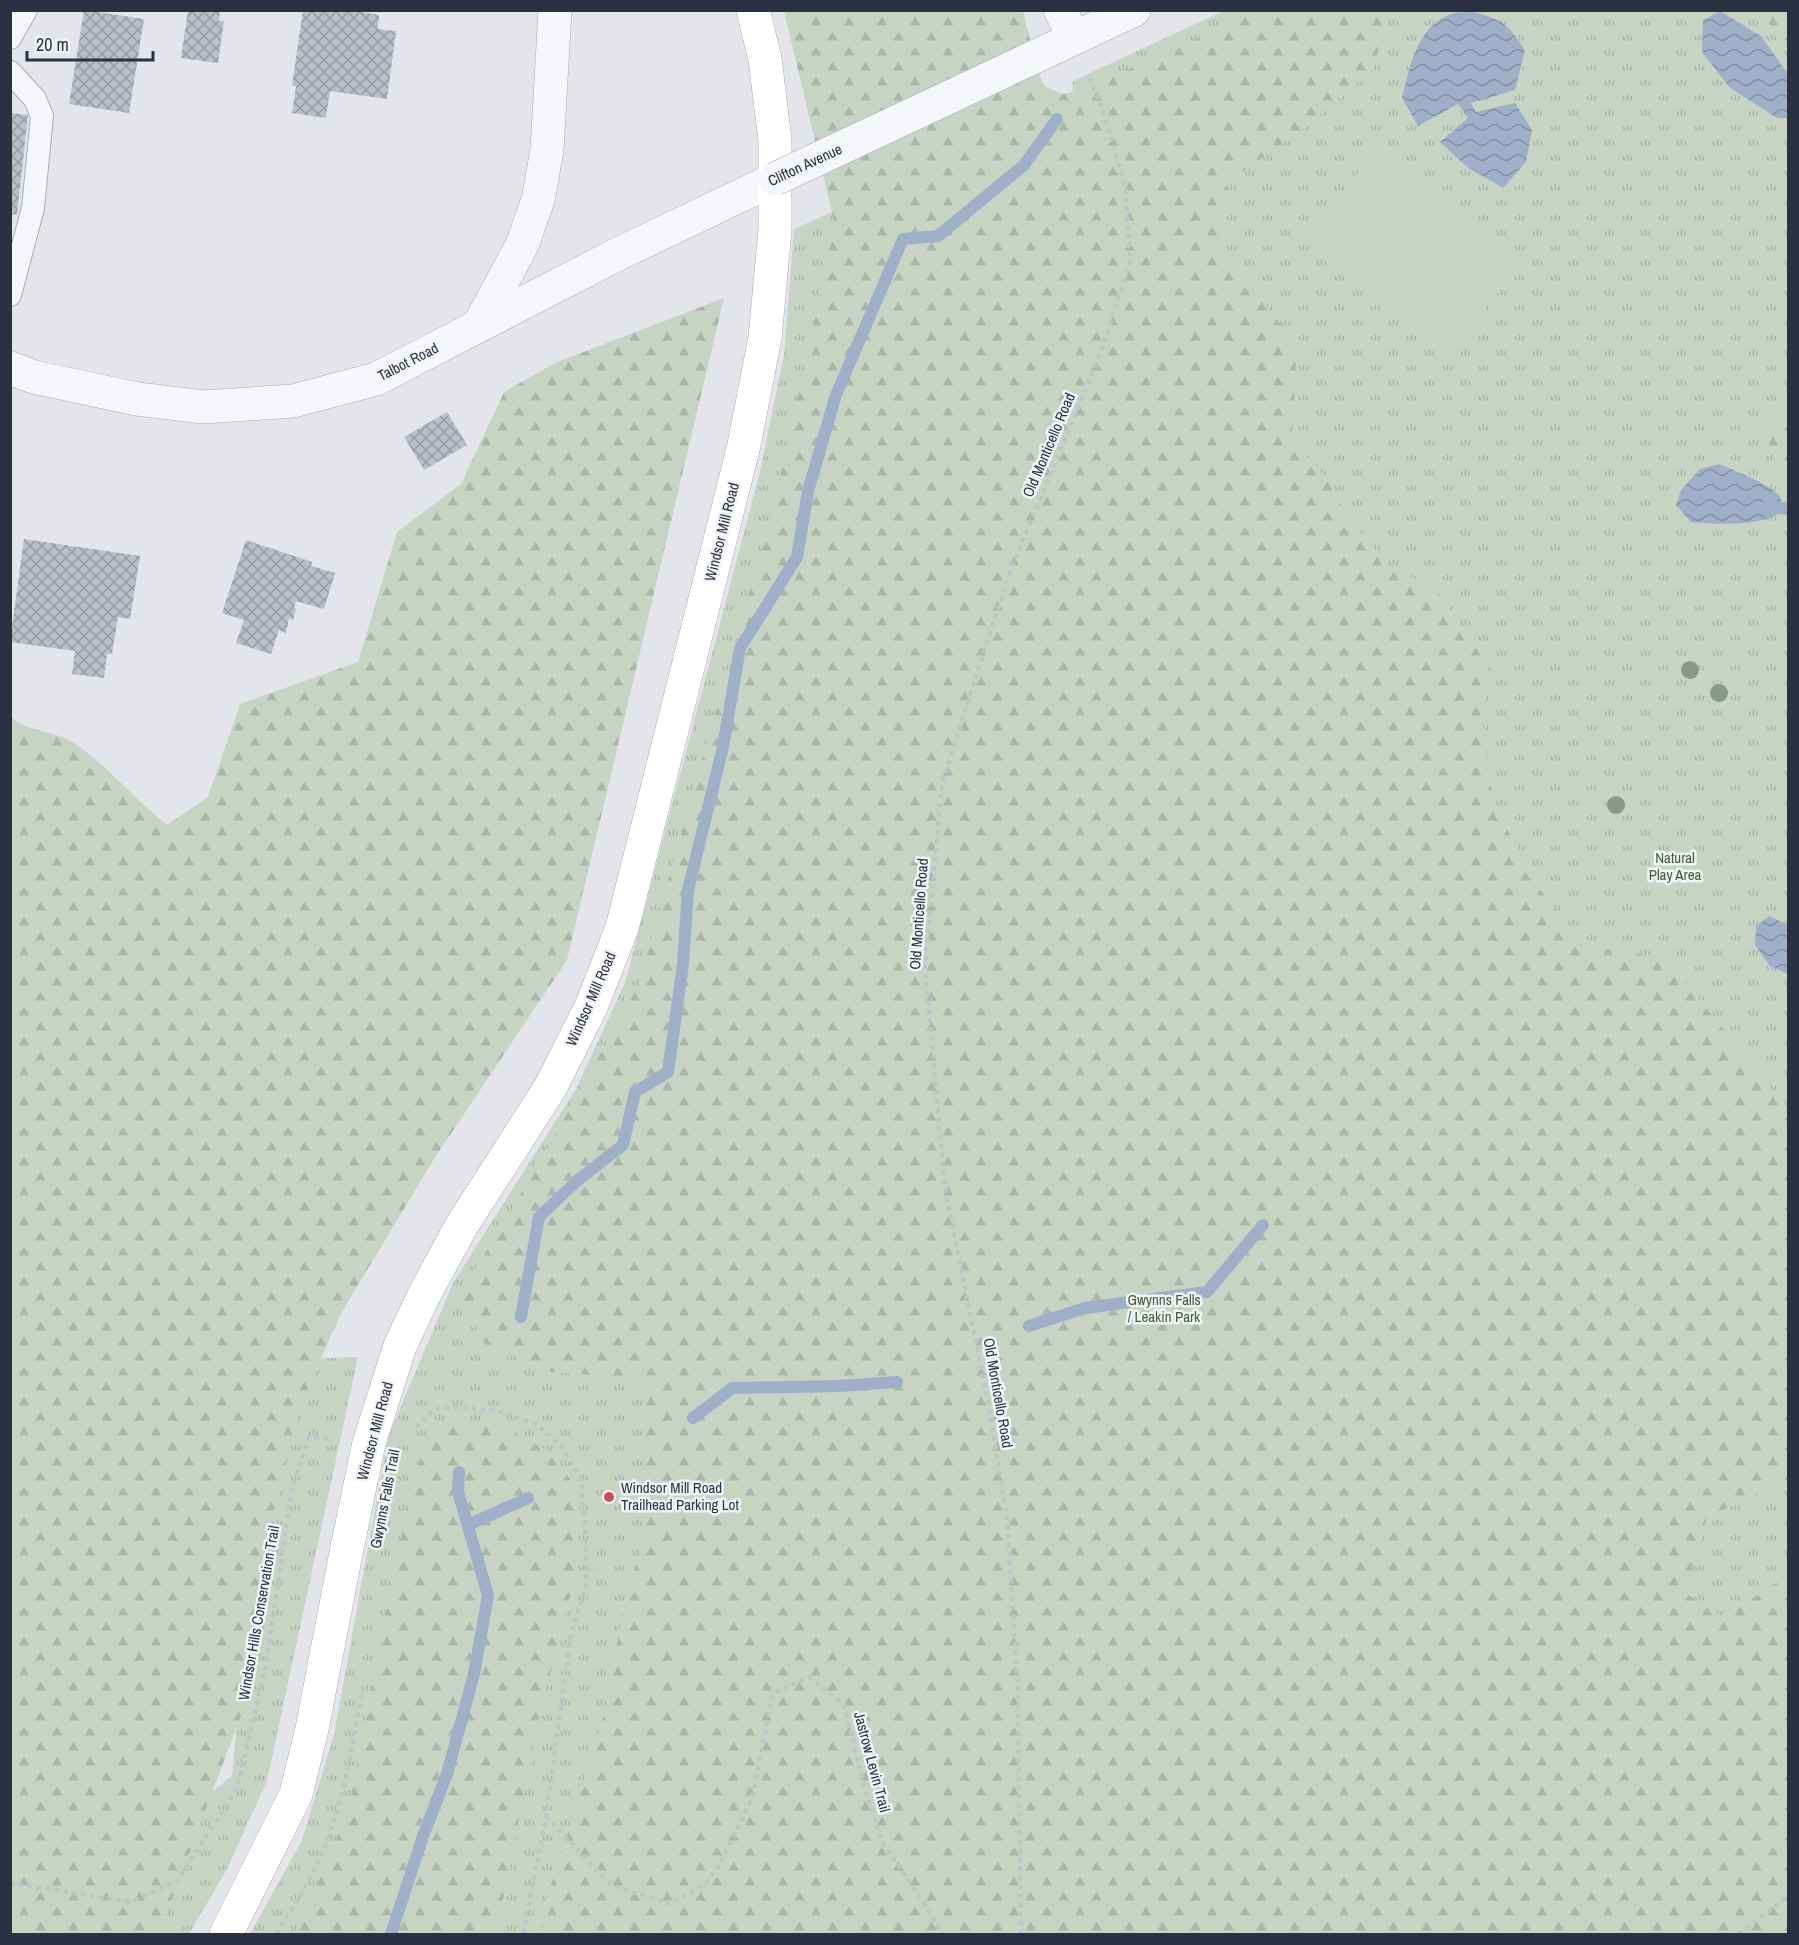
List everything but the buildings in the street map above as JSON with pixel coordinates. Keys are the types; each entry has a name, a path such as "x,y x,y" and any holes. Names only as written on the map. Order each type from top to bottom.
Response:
{"main road":[{"name":"Windsor Mill Road","path":"226,1935 296,1794 312,1729 369,1443 400,1346 425,1293 462,1225 550,1088 591,1007 622,928 744,445 765,338 775,230 775,140 765,59 753,10"}],"street":[{"path":"479,325 522,245 538,200 547,150 555,10"},
{"name":"Clifton Avenue","path":"479,325 1061,33 1134,10"},
{"name":"Talbot Road","path":"10,368 34,378 137,399 204,407 293,401 376,379 479,325"}],"lane":[{"path":"10,38 26,10"},
{"path":"10,72 35,99 42,116 33,208 10,295"}],"path":[{"name":"Old Monticello Road","path":"1021,1935 1018,1692 1007,1515 986,1392 945,1188 925,966 942,783 1010,571 1101,352 1130,262 1126,188 1103,111 1061,33"},
{"name":"Gwynns Falls Trail","path":"411,1432 435,1409 460,1407 499,1411 535,1424 545,1432 562,1447 580,1478 585,1523 586,1585 571,1634 546,1816 523,1935"},
{"name":"Windsor Hills Conservation Trail","path":"10,1883 130,1902 177,1881 237,1789 266,1664 292,1488 309,1437 369,1443"},
{"path":"587,1569 598,1568"},
{"path":"276,1935 305,1889 328,1838 344,1780 364,1677"},
{"name":"Jastrow Levin Trail","path":"546,1816 611,1885 670,1904 704,1885 719,1866 752,1798 773,1693 809,1677 844,1704 862,1778 882,1842 921,1898 942,1935"},
{"path":"1739,1935 1788,1896"}],"green space":[{"name":"Gwynns Falls / Leakin Park","path":"784,11 1023,11 1044,86 1062,94 1082,90 1259,11 1390,11 1373,69 1310,124 1228,182 1216,244 1282,326 1296,365 1292,442 1334,486 1344,513 1389,567 1435,587 1491,670 1482,715 1493,800 1532,880 1585,947 1665,957 1788,1110 1788,1479 1707,1517 1687,1594 1724,1617 1788,1575 1788,1934 543,1934 545,1904 607,1706 622,1613 641,1547 646,1483 644,1379 552,1372 485,1344 460,1295 541,1160 638,986 773,510 835,225"},
{"name":"Gwynns Falls / Leakin Park","path":"1223,11 1788,11 1788,1934 250,1934 302,1840 334,1735 388,1437 453,1283 576,1089 625,983 760,472 784,355 794,229 1072,104 1073,81"},
{"path":"1762,11 1777,11 1788,19 1788,55"},
{"path":"1379,147 1523,260 1451,353 1306,241"},
{"path":"724,298 567,960 434,1159 346,1305 303,1398 271,1522 251,1689 160,1931 156,1934 11,1934 11,717 26,726 74,743 167,825 208,797 240,704 358,662 397,532 461,484 504,392 555,363"},
{"path":"1788,406 1788,479 1777,466 1764,428"},
{"path":"358,1357 267,1781 226,1871 189,1934 11,1934 10,1777 209,1794 232,1776 272,1360"},
{"path":"457,1420 498,1424 543,1448 570,1479 576,1511 576,1572 537,1727 496,1934 294,1934 330,1856 350,1801 405,1518 423,1447"}],"water":[{"path":"1720,11 1761,36 1788,74 1788,118 1777,118 1730,88 1702,52 1703,20"},
{"path":"1473,12 1491,17 1504,24 1525,50 1515,90 1471,103 1476,112 1515,103 1532,130 1526,162 1503,188 1467,167 1440,142 1468,118 1458,104 1418,126 1402,98 1412,60 1423,36 1431,26 1441,18 1454,13"},
{"path":"1719,464 1752,478 1776,492 1780,497 1782,508 1776,515 1748,523 1691,522 1676,505 1681,490 1700,469"},
{"path":"1769,916 1788,925 1788,974 1770,966 1755,945 1756,926"}],"waterway":[{"path":"521,1317 539,1217 578,1180 623,1145 635,1092 668,1072 683,964 688,890 723,747 740,648 797,557 808,491 836,395 903,239 938,236 1024,165 1057,119"},
{"path":"1766,507 1788,509"},
{"path":"1029,1326 1085,1308 1207,1292 1263,1225"},
{"path":"693,1418 732,1388 839,1386 897,1382"},
{"path":"391,1934 423,1836 447,1774 474,1674 488,1595 458,1492 459,1472"},
{"path":"468,1525 528,1498"}],"place":[{"name":"Windsor Mill Road Trailhead Parking Lot","path":"609,1497"}],"park label":[{"name":"Natural Play Area","path":"1675,866"}]}
